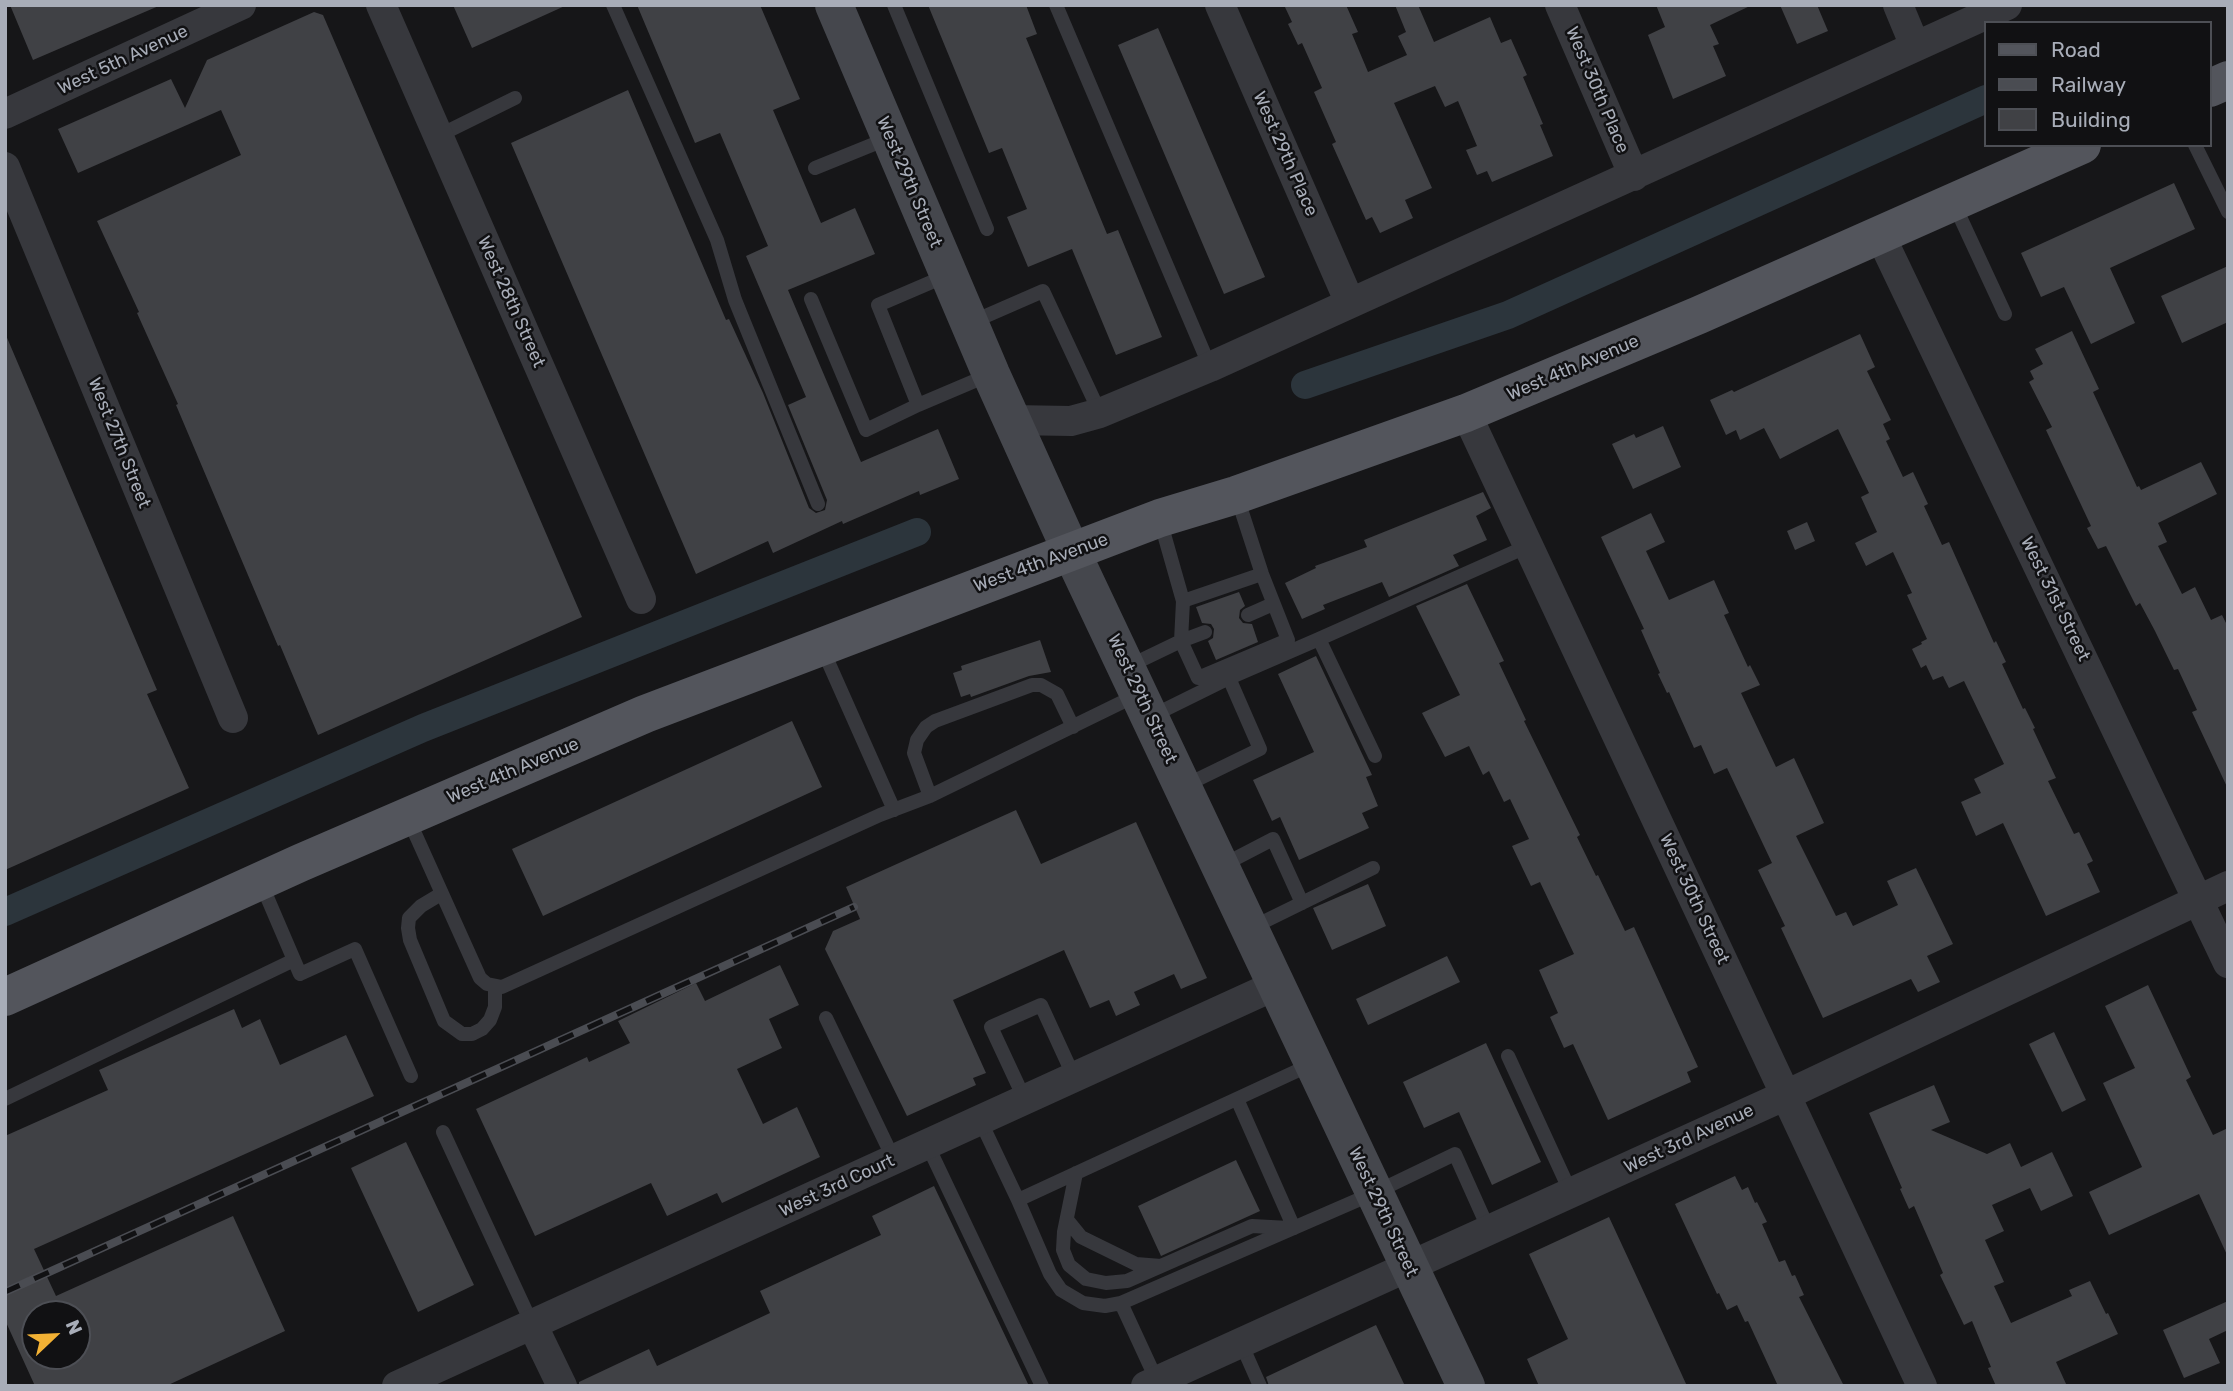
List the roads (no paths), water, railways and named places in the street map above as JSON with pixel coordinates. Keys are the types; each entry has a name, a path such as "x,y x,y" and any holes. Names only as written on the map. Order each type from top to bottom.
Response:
{"main road":[{"path":"2212,87 2228,80"},
{"name":"West 4th Avenue","path":"5,997 260,881 645,714 1160,518 1236,495 1466,413 1699,315 2078,147"}],"street":[{"name":"West 5th Avenue","path":"5,114 241,5"},
{"name":"West 28th Street","path":"381,5 641,599"},
{"name":"West 29th Street","path":"834,5 1011,420 1466,1386"},
{"name":"West 29th Place","path":"1220,5 1350,303"},
{"name":"West 30th Place","path":"1560,5 1634,176"},
{"path":"1898,5 1915,46"},
{"path":"1011,420 1071,421 1100,413 1210,367 2007,5"},
{"name":"West 27th Street","path":"5,167 233,718"},
{"name":"West 31st Street","path":"1880,234 2228,963"},
{"name":"West 30th Street","path":"1466,413 1922,1386"},
{"name":"West 3rd Avenue","path":"1152,1383 1572,1194 2228,886"},
{"name":"West 3rd Court","path":"397,1386 1276,985"},
{"path":"532,1324 562,1386"}],"lane":[{"path":"613,5 717,240 735,300 818,504"},
{"path":"894,5 987,229"},
{"path":"1056,5 1210,367"},
{"path":"438,136 515,98"},
{"path":"815,168 890,138"},
{"path":"2196,147 2223,193 2228,212"},
{"path":"1953,203 2005,314"},
{"path":"918,405 878,305 949,274"},
{"path":"970,323 1043,291 1100,413"},
{"path":"811,299 866,430 992,374"},
{"path":"1160,518 1183,600 1181,641 1198,678 1288,640 1262,574 1236,495"},
{"path":"407,817 480,978 487,984 502,986 930,796 1139,693 1229,678 1528,546"},
{"path":"1183,600 1262,574"},
{"path":"1248,615 1273,604"},
{"path":"1139,693 1181,641 1205,632"},
{"path":"1319,639 1375,756"},
{"path":"821,646 894,810"},
{"path":"1183,786 1260,749 1229,678"},
{"path":"930,796 914,754 917,740 926,727 935,721 1032,685 1041,685 1056,694 1073,727"},
{"path":"1221,867 1273,839 1302,903"},
{"path":"1250,929 1373,868"},
{"path":"260,881 300,974 355,949 411,1076"},
{"path":"441,894 421,906 409,918 408,928 410,940 444,1021 462,1034 472,1034 482,1029 490,1020 495,1007 495,986"},
{"path":"5,1099 294,960"},
{"path":"1025,1100 991,1027 1041,1005 1074,1077"},
{"path":"826,1018 894,1160"},
{"path":"1508,1056 1572,1194"},
{"path":"1018,1199 1313,1064"},
{"path":"1237,1099 1294,1228"},
{"path":"980,1120 1018,1199 1042,1258 1061,1290 1083,1303 1105,1306 1121,1303 1374,1193 1455,1154 1489,1230"},
{"path":"443,1132 532,1324"},
{"path":"927,1144 1042,1386"},
{"path":"1076,1173 1063,1250 1069,1265 1086,1279 1106,1283 1127,1281 1252,1226 1294,1228"},
{"path":"1068,1221 1081,1237 1136,1264 1164,1266"},
{"path":"1121,1303 1152,1383"},
{"path":"1241,1343 1261,1386"}],"waterway":[{"path":"1305,385 1508,315 1984,100"},
{"path":"5,912 423,728 917,532"}],"railway":[{"path":"5,1292 854,907"}]}
